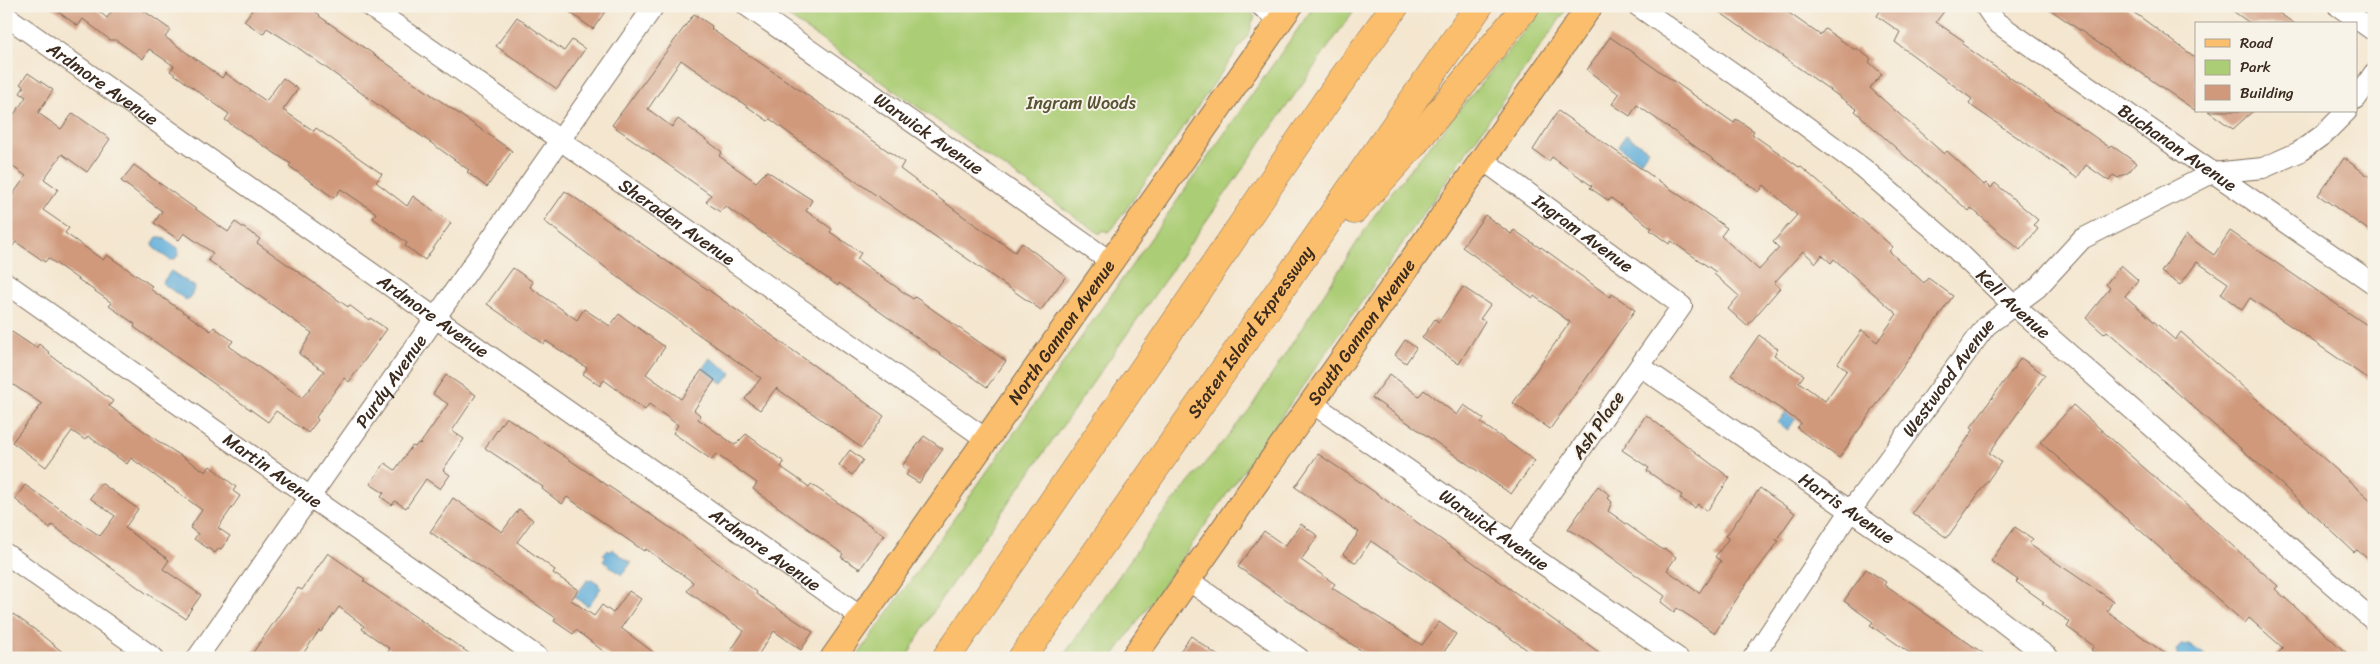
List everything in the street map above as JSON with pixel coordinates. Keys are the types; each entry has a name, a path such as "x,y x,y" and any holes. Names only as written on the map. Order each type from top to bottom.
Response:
{"highway":[{"path":"1328,99 1350,41 1371,6"},
{"path":"946,658 1328,99 1395,6"},
{"name":"Staten Island Expressway","path":"1022,658 1479,6"},
{"path":"1280,290 1412,146 1526,6"}],"main road":[{"name":"South Gannon Avenue","path":"1133,658 1590,6"},
{"name":"North Gannon Avenue","path":"833,658 1111,262 1277,11"}],"street":[{"name":"Sheraden Avenue","path":"369,6 986,439"},
{"name":"Purdy Avenue","path":"197,658 654,6"},
{"name":"Warwick Avenue","path":"747,6 1111,262"},
{"name":"Kell Avenue","path":"1638,6 1760,92 1864,169 1946,240 2013,305 2374,621"},
{"name":"Buchanan Avenue","path":"1985,6 1996,22 2374,284"},
{"path":"2338,6 2374,31"},
{"name":"Ardmore Avenue","path":"6,16 862,617"},
{"path":"2358,96 2374,73"},
{"name":"Westwood Avenue","path":"1752,658 1851,510 1986,326 2037,288 2082,239 2212,173 2263,168 2300,152 2324,134 2346,112"},
{"name":"Ingram Avenue","path":"1482,160 1682,306"},
{"name":"Martin Avenue","path":"6,283 539,658"},
{"name":"Ash Place","path":"1514,544 1682,306"},
{"name":"Harris Avenue","path":"1640,366 1851,510 1964,591 2049,658"},
{"name":"Warwick Avenue","path":"1312,403 1678,658"},
{"path":"6,554 154,658"},
{"path":"1188,580 1299,658"}],"green space":[{"name":"Ingram Woods","path":"773,6 1246,6 1255,17 1250,32 1113,228 1108,232 1103,230 1100,234"},
{"path":"1314,6 1357,6 939,602 906,658 856,658"},
{"path":"1545,6 1569,6 1112,658 1062,658 1157,521 1250,409 1381,205"}],"water":[{"path":"1626,135 1648,150 1640,162 1618,146"},
{"path":"157,237 162,237 178,248 179,254 175,259 170,260 154,248 153,243"},
{"path":"171,271 195,287 190,298 186,300 162,283"},
{"path":"710,358 732,373 723,384 702,369"},
{"path":"1793,401 1803,408 1788,430 1778,423"},
{"path":"612,549 631,563 622,575 603,561 606,557 603,555 607,550 610,552"},
{"path":"588,579 591,581 592,579 601,588 588,606 575,597"},
{"path":"2189,644 2205,655 2204,658 2178,658 2176,650 2181,645"}],"building":[{"path":"50,6 92,6 107,18 115,6 137,6 171,30 165,37 222,78 225,73 266,101 283,78 298,89 283,110 314,131 316,128 382,174 376,182 407,206 413,196 451,223 425,260 405,246 407,243 373,218 376,213 341,189 334,198 289,166 291,164 225,120 229,114 170,71 174,66 149,49 143,59 116,40 110,40 83,19 78,26"},
{"path":"255,6 307,6 512,151 487,187 467,172 469,170 297,47 267,28 263,34 244,21"},
{"path":"561,6 609,6 593,29"},
{"path":"1711,6 1779,6 1820,35 1825,29 1855,50 1856,48 1871,59 1869,62 1882,74 1870,88 1944,154 1947,151 1984,185 1986,183 1991,188 1995,183 2038,220 2033,225 2038,229 2020,250 1971,208 1969,211 1917,167 1855,111 1857,109"},
{"path":"1883,6 1948,6 1936,22 1964,41 1962,44 2109,147 2111,145 2136,163 2129,172 2118,178 2113,175 2109,181 2086,165 2077,178 1973,107 1969,103 1972,99 1895,42 1900,32 1877,16"},
{"path":"2045,6 2123,6 2139,16 2195,57 2195,110"},
{"path":"2226,6 2269,6 2292,22 2248,22"},
{"path":"694,14 712,26 711,29 904,162 900,169 967,219 1015,252 1022,243 1066,276 1041,310 824,159 770,119 768,121 681,60 648,109 672,127 678,119 722,152 719,156 756,182 767,171 812,200 806,211 832,229 830,232 861,253 857,259 1006,361 987,387 839,283 838,286 725,206 720,212 706,202 711,195 612,125"},
{"path":"517,17 564,51 572,40 585,49 557,89 496,46"},
{"path":"1610,37 1734,123 1736,119 1754,131 1752,134 1800,166 1893,247 1889,251 1924,283 1928,278 1953,296 1839,458 1797,428 1801,423 1731,375 1759,335 1778,349 1774,355 1804,375 1799,382 1825,401 1847,370 1838,363 1862,330 1877,342 1897,314 1834,259 1831,263 1822,255 1816,263 1803,251 1774,283 1780,288 1747,326 1728,309 1739,296 1714,274 1716,272 1671,241 1669,244 1650,230 1652,228 1611,198 1609,201 1590,188 1592,186 1552,157 1549,161 1533,150 1558,111 1727,228 1721,236 1759,270 1779,248 1773,242 1797,215 1764,185 1759,192 1637,105 1630,116 1612,104 1619,94 1587,70"},
{"path":"28,73 53,90 38,113 61,129 73,113 110,139 87,172 62,154 44,179 58,189 43,210 69,228 65,233 103,260 107,255 152,286 150,289 211,331 214,327 233,341 229,346 302,398 324,371 299,354 312,333 208,260 213,253 184,233 179,240 154,223 162,211 121,181 134,165 228,232 235,222 260,239 257,243 348,307 349,305 369,320 370,318 387,329 349,382 344,378 316,417 318,420 308,433 276,411 268,422 134,327 135,324 109,306 112,303 48,258 45,262 16,242 6,255 6,204 26,176 6,162 6,126 26,97 20,93 24,87 20,84"},
{"path":"2209,112 2252,112 2233,129"},
{"path":"2344,158 2374,180 2374,234 2318,195"},
{"path":"565,191 710,291 884,416 862,448 776,388 760,410 745,399 761,378 638,292 544,221"},
{"path":"1485,215 1511,234 1514,230 1541,247 1610,297 1612,294 1635,310 1550,429 1513,403 1570,322 1462,247"},
{"path":"2230,231 2374,330 2374,383 2250,298 2242,310 2221,294 2228,283 2197,262 2180,285 2161,272 2186,235 2214,255"},
{"path":"2121,265 2138,280 2125,296 2175,340 2181,332 2374,503 2374,564 2357,550 2354,552 2280,483 2107,331 2104,334 2086,318 2110,288 2106,284"},
{"path":"513,268 533,282 530,287 577,320 584,309 610,326 619,314 665,347 646,374 681,399 702,370 715,380 694,410 700,415 698,419 735,445 746,434 784,462 781,467 809,487 811,484 884,535 860,569 841,557 843,554 753,489 757,483 716,454 712,460 673,433 678,425 649,404 645,410 604,380 600,386 583,374 587,368 546,341 544,344 487,304"},
{"path":"1463,287 1490,305 1480,319 1485,321 1459,364 1422,338 1435,319 1439,322"},
{"path":"6,328 36,348 39,344 49,354 113,401 109,406 158,441 206,472 210,466 236,487 233,491 240,496 218,528 230,536 221,549 219,548 215,553 194,539 198,534 190,528 202,510 131,458 127,464 88,436 85,440 72,431 46,467 12,442 42,404 6,380"},
{"path":"1405,340 1416,348 1406,363 1395,355"},
{"path":"2021,358 2045,375 1989,453 2001,462 1947,538 1912,513 1956,455 1974,429 1971,427"},
{"path":"1390,374 1419,396 1424,390 1457,415 1464,405 1484,419 1481,423 1535,461 1511,494 1372,398"},
{"path":"446,375 476,395 452,431 464,439 443,470 450,475 440,489 426,479 406,508 395,501 392,505 381,497 384,493 370,484 385,463 395,470 412,446 415,447 418,443 420,444 448,404 433,394"},
{"path":"2073,405 2278,586 2275,589 2352,658 2274,658 2283,648 2249,618 2245,623 2040,442"},
{"path":"1646,415 1730,478 1707,511 1698,504 1695,508 1680,498 1682,495 1647,471 1649,468 1622,450"},
{"path":"506,417 675,531 757,592 756,594 813,632 801,650 774,631 756,658 726,658 744,631 687,591 693,582 646,549 644,551 567,497 562,504 542,489 543,487 485,448"},
{"path":"924,436 943,449 919,483 906,475 909,471 902,466"},
{"path":"850,450 863,460 852,475 839,465"},
{"path":"1318,454 1366,486 1607,658 1539,658 1371,541 1356,563 1343,554 1359,532 1295,487"},
{"path":"101,483 138,509 125,528 169,560 163,569 201,595 185,618 146,593 52,525 50,528 15,499 25,485 100,536 115,516 90,498"},
{"path":"1598,486 1610,495 1608,498 1612,502 1608,511 1676,557 1667,570 1699,593 1721,561 1715,557 1729,538 1726,536 1760,488 1795,513 1776,540 1779,541 1745,586 1715,633 1677,608 1674,612 1661,602 1665,596 1588,540 1568,529"},
{"path":"453,498 502,532 519,509 533,520 517,542 555,570 553,573 578,590 571,600 594,616 602,605 613,613 629,591 641,599 621,628 661,658 612,658 576,630 573,634 554,621 556,618 430,532"},
{"path":"1301,524 1318,536 1301,560 1335,584 1332,588 1422,645 1439,622 1456,634 1440,658 1372,658 1238,567 1264,531 1285,546"},
{"path":"2015,527 2033,539 2029,544 2113,601 2107,611 2171,658 2102,658 2091,650 2094,646 2067,627 2070,622 2042,603 2044,602 2016,582 2018,580 1991,561"},
{"path":"328,553 365,579 363,581 476,658 384,658 390,649 362,629 364,626 339,607 300,658 249,658 298,588 302,590"},
{"path":"1866,569 1886,582 1884,585 1990,658 1917,658 1870,625 1873,622 1844,601"},
{"path":"13,614 70,658 15,658 6,652 6,623"},
{"path":"1191,636 1221,658 1175,658"}]}
